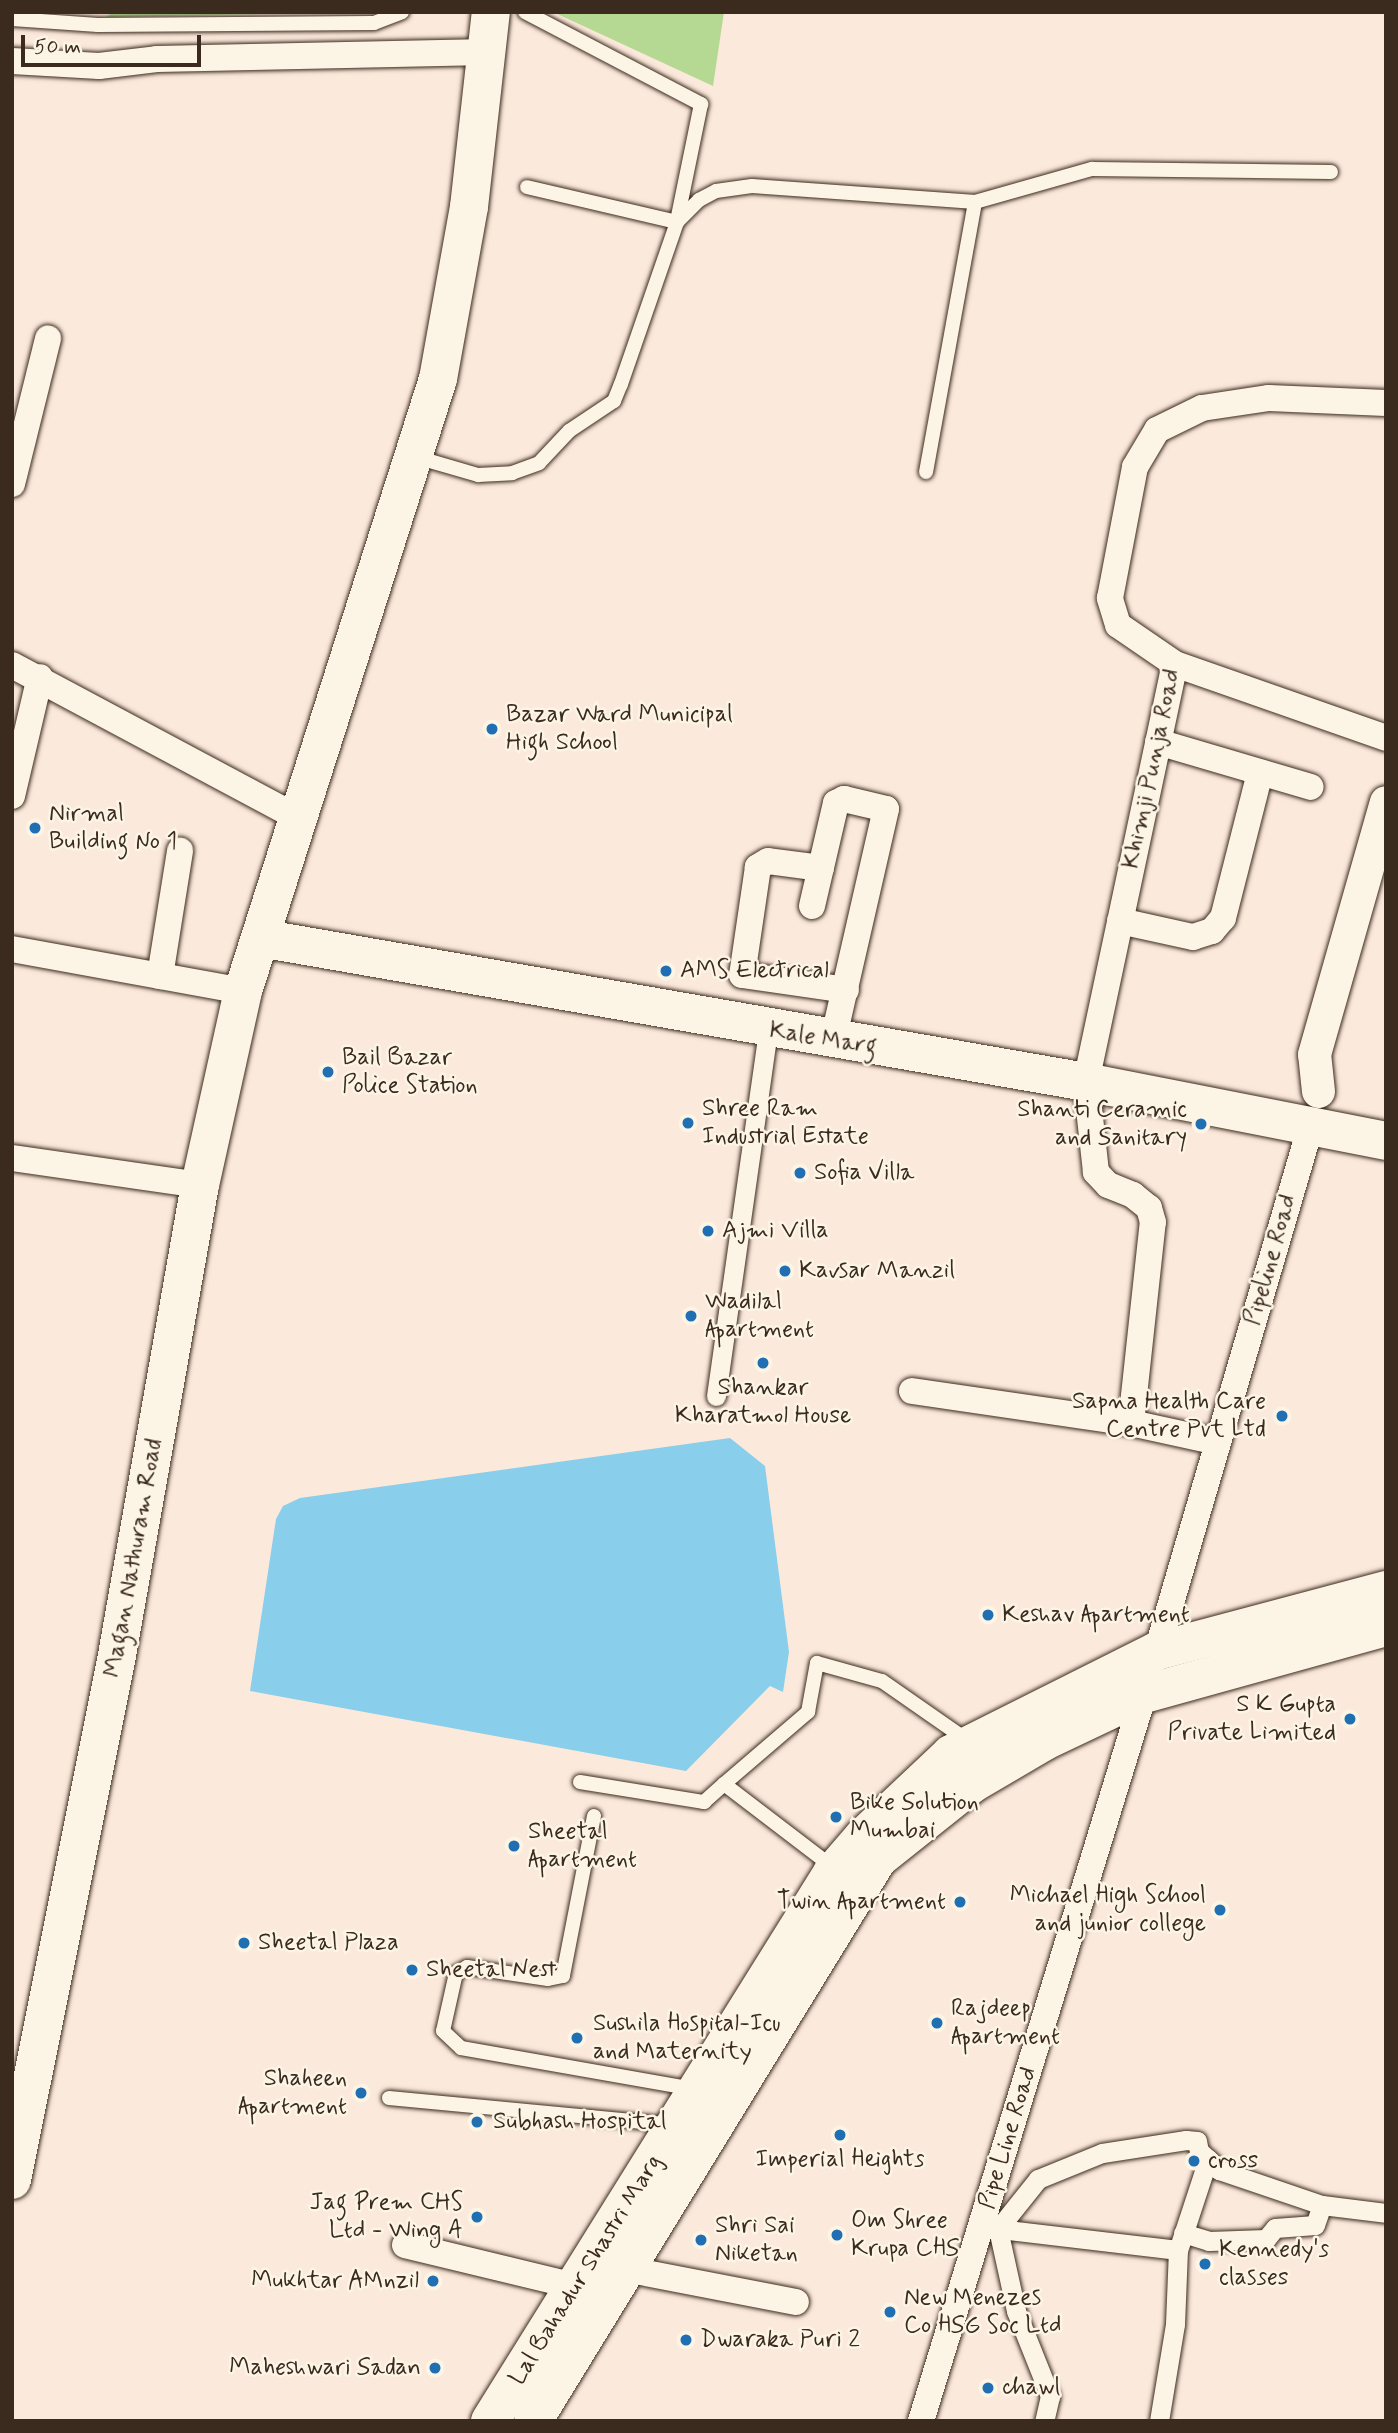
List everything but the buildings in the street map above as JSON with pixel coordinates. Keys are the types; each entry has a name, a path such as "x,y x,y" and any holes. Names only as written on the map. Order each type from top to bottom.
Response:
{"main road":[{"name":"Magan Nathuram Road","path":"12,2180 111,1688 200,1185 243,990 295,816 441,366 469,207 491,12"},
{"name":"Kale Marg","path":"260,938 759,1028 1086,1082 1315,1108 1386,1141"},
{"name":"Lal Bahadur Shastri Marg","path":"533,2421 625,2269 848,1876 863,1837 951,1754 1157,1651 1386,1590"},
{"name":"Lal Bahadur Shastri Marg","path":"490,2421 699,2090 848,1876 878,1859 972,1784 1045,1741 1144,1694 1386,1627"}],"street":[{"path":"12,61 99,66 157,59 488,52"},
{"path":"12,484 48,338"},
{"name":"Khimji Punja Road","path":"1131,1423 1153,1222 1149,1208 1096,1172 1086,1082 1175,664 1118,625 1110,598 1135,467 1157,430 1202,408 1269,398 1386,403"},
{"path":"12,664 295,816"},
{"path":"1175,664 1386,738"},
{"path":"12,796 40,677"},
{"path":"1158,742 1311,787"},
{"path":"1120,921 1193,937 1212,931 1223,918 1261,773"},
{"path":"812,906 836,803 844,799 886,809 834,1041"},
{"path":"1338,1002 1386,802"},
{"path":"160,976 180,851"},
{"path":"821,868 768,861 758,867 741,970 744,978 845,990"},
{"name":"Pipeline Road","path":"1157,1651 1315,1108 1333,1061 1338,1002 1386,870"},
{"path":"12,949 243,990"},
{"path":"716,1396 759,1028 757,979"},
{"path":"12,1158 200,1185"},
{"path":"912,1391 1131,1423 1218,1442"},
{"name":"Pipe Line Road","path":"921,2421 1144,1694"},
{"path":"998,2229 1038,2179 1102,2153 1186,2140 1197,2141 1199,2151 1219,2170 1322,2205 1386,2213"},
{"path":"1159,2421 1175,2324 1180,2241 1208,2159"},
{"path":"998,2229 1180,2241 1266,2239 1275,2228 1315,2225 1322,2205"},
{"path":"998,2229 1016,2311 1050,2396 1044,2421"},
{"path":"405,2245 575,2286"},
{"path":"625,2269 796,2302"}],"lane":[{"path":"12,19 98,24 374,23 402,12"},
{"path":"413,456 478,475 512,473 539,463 569,431 614,401 677,222 701,104 525,12"},
{"path":"677,222 699,200 716,191 752,186 975,202 1092,169 1331,172"},
{"path":"527,187 677,222"},
{"path":"926,472 975,202"},
{"path":"580,1782 705,1802 808,1712 817,1663 882,1681 972,1744"},
{"path":"724,1784 848,1876"},
{"path":"594,1816 564,1976 548,1979 467,1967 456,1973 443,2031 461,2048 699,2090"},
{"path":"389,2098 677,2126"}],"green space":[{"path":"113,12 369,12 106,17"},
{"path":"553,12 724,12 713,86"}],"water":[{"path":"730,1438 765,1466 789,1652 783,1692 770,1686 686,1771 250,1691 276,1519 283,1506 300,1498"}],"place":[{"name":"Bazar Ward Municipal High School","path":"492,729"},
{"name":"Nirmal Building No 1","path":"35,828"},
{"name":"AMS Electrical","path":"666,971"},
{"name":"Bail Bazar Police Station","path":"328,1072"},
{"name":"Shree Ram Industrial Estate","path":"688,1123"},
{"name":"Shanti Ceramic and Sanitary","path":"1201,1124"},
{"name":"Sofia Villa","path":"800,1173"},
{"name":"Ajmi Villa","path":"708,1231"},
{"name":"Kavsar Manzil","path":"785,1271"},
{"name":"Wadilal Apartment","path":"691,1316"},
{"name":"Shankar Kharatmol House","path":"763,1363"},
{"name":"Sapna Health Care Centre Pvt Ltd","path":"1282,1416"},
{"name":"Keshav Apartment","path":"988,1615"},
{"name":"S K Gupta Private Limited","path":"1350,1719"},
{"name":"Bike Solution Mumbai","path":"836,1817"},
{"name":"Sheetal Apartment","path":"514,1846"},
{"name":"Twin Apartment","path":"960,1902"},
{"name":"Michael High School and junior college","path":"1220,1910"},
{"name":"Sheetal Plaza","path":"244,1943"},
{"name":"Sheetal Nest","path":"412,1970"},
{"name":"Rajdeep Apartment","path":"937,2023"},
{"name":"Sushila Hospital-Icu and Maternity","path":"577,2038"},
{"name":"Shaheen Apartment","path":"361,2093"},
{"name":"Subhash Hospital","path":"477,2122"},
{"name":"Imperial Heights","path":"840,2135"},
{"name":"cross","path":"1194,2161"},
{"name":"Jag Prem CHS Ltd - Wing A","path":"477,2217"},
{"name":"Om Shree Krupa CHS","path":"837,2235"},
{"name":"Shri Sai Niketan","path":"701,2240"},
{"name":"Kennedy's classes","path":"1205,2264"},
{"name":"Mukhtar AMnzil","path":"433,2281"},
{"name":"New Menezes Co HSG Soc Ltd","path":"890,2312"},
{"name":"Dwaraka Puri 2","path":"686,2340"},
{"name":"Maheshwari Sadan","path":"435,2368"},
{"name":"chawl","path":"988,2388"}]}
